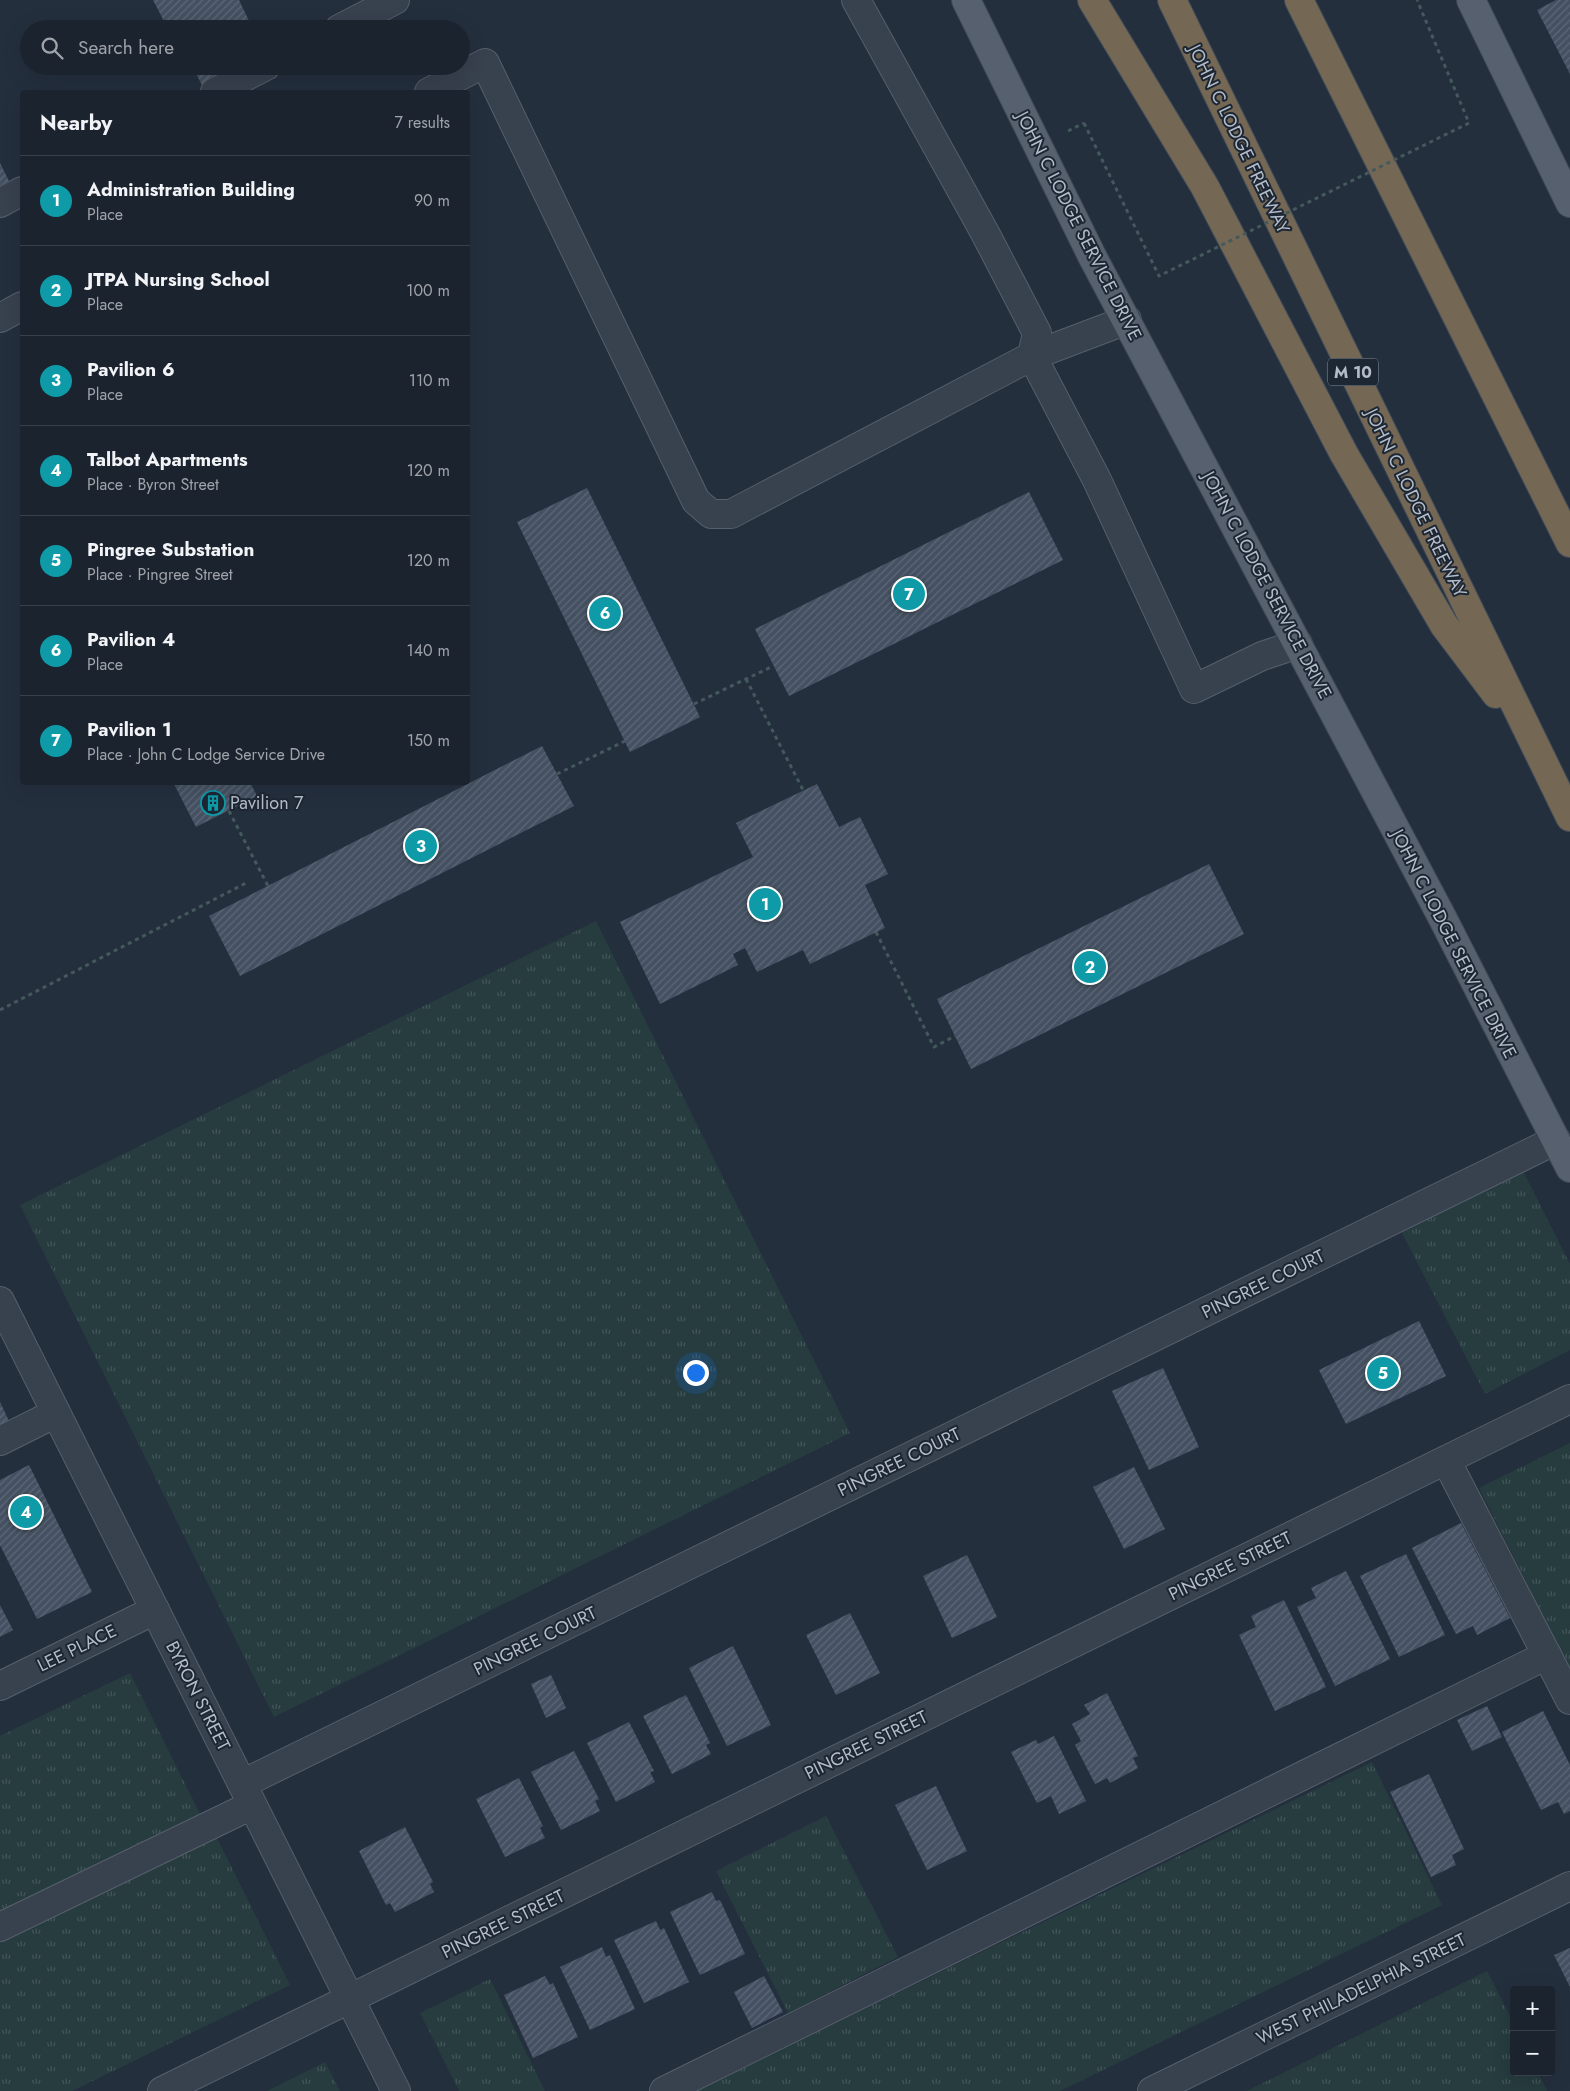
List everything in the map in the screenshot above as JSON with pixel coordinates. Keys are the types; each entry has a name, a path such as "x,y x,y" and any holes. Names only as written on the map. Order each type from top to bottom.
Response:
{"highway":[{"path":"1092,0 1205,187 1344,454 1444,625 1534,745"},
{"name":"JOHN C LODGE FREEWAY","path":"1172,0 1570,817"},
{"path":"1299,0 1570,543"},
{"path":"1315,0 1328,58"}],"main road":[{"name":"JOHN C LODGE SERVICE DRIVE","path":"966,0 1092,256 1442,917 1570,1168"},
{"path":"1471,0 1570,203"}],"street":[{"path":"356,20 395,0"},
{"path":"856,0 1038,333 1032,356 1097,480 1194,689 1262,656 1298,644"},
{"path":"470,71 486,63 696,502 712,514 731,514 1032,356 1127,320"},
{"path":"219,90 248,75"},
{"path":"433,90 462,75"},
{"path":"0,203 20,192"},
{"path":"0,318 20,307"},
{"name":"PINGREE COURT","path":"0,1928 247,1794 1556,1140"},
{"name":"BYRON STREET","path":"0,1301 396,2091"},
{"name":"PINGREE STREET","path":"162,2091 1570,1399"},
{"path":"0,1442 56,1413"},
{"path":"1446,1460 1570,1700"},
{"name":"LEE PLACE","path":"0,1686 155,1610"},
{"path":"664,2091 1547,1655"},
{"name":"WEST PHILADELPHIA STREET","path":"1152,2091 1570,1886"}],"path":[{"path":"1084,123 1159,276 1469,123 1417,0"},
{"path":"694,704 773,666"},
{"path":"746,679 803,790"},
{"path":"557,774 625,741"},
{"path":"229,810 268,886"},
{"path":"0,1010 246,883"},
{"path":"876,932 934,1047 955,1036"}],"green space":[{"path":"596,921 850,1433 274,1717 20,1205"},
{"path":"1523,1171 1570,1264 1570,1350 1485,1394 1401,1231"},
{"path":"1570,1443 1570,1669 1479,1488"},
{"path":"130,1673 201,1816 0,1914 0,1736"},
{"path":"1372,1762 1442,1905 1060,2091 696,2091"},
{"path":"826,1816 898,1957 788,2013 716,1871"},
{"path":"214,1832 290,1985 72,2091 0,2091 0,1937"},
{"path":"1487,1971 1510,2016 1510,2076 1540,2076 1547,2091 1247,2091"},
{"path":"490,1979 545,2091 459,2091 420,2013"},
{"path":"325,2062 340,2091 267,2091"}],"building":[{"path":"153,0 239,0 249,20 163,20"},
{"path":"1556,0 1570,0 1570,74 1537,10"},
{"path":"197,75 231,75 204,89"},
{"path":"0,163 9,181 0,186"},
{"path":"587,488 700,717 630,752 517,522"},
{"path":"1029,492 1063,560 789,696 755,629"},
{"path":"542,746 574,806 240,976 209,916 466,785 470,785 470,783"},
{"path":"817,784 839,827 860,817 888,874 865,885 885,928 810,964 803,950 757,972 745,948 733,954 738,965 660,1004 620,922 753,857 736,823"},
{"name":"Pavilion 7","path":"175,785 252,785 257,796 196,827"},
{"path":"1209,864 1244,934 971,1069 937,999"},
{"path":"1419,1321 1446,1376 1346,1424 1319,1370"},
{"path":"1163,1368 1199,1447 1149,1470 1112,1391"},
{"path":"0,1402 9,1421 0,1426"},
{"path":"29,1465 92,1592 37,1619 0,1545 0,1480"},
{"path":"1134,1467 1165,1529 1124,1549 1093,1487"},
{"path":"1461,1523 1510,1618 1477,1635 1473,1626 1456,1634 1412,1548"},
{"path":"1406,1554 1445,1635 1399,1657 1360,1576"},
{"path":"967,1555 997,1617 952,1638 923,1576"},
{"path":"1346,1571 1390,1659 1335,1686 1297,1607 1316,1598 1311,1588"},
{"path":"1284,1600 1326,1687 1275,1711 1239,1635 1256,1627 1251,1616"},
{"path":"0,1605 13,1630 0,1637"},
{"path":"850,1613 880,1673 836,1695 806,1635"},
{"path":"733,1646 771,1725 727,1746 689,1668"},
{"path":"551,1675 566,1708 546,1718 531,1684"},
{"path":"1107,1693 1138,1756 1133,1758 1138,1768 1110,1783 1107,1778 1095,1784 1075,1745 1081,1741 1072,1724 1090,1714 1084,1705"},
{"path":"686,1695 710,1743 706,1745 711,1754 672,1774 643,1716"},
{"path":"1487,1706 1502,1737 1472,1751 1457,1720"},
{"path":"1543,1711 1570,1765 1570,1811 1564,1814 1558,1802 1541,1810 1502,1732"},
{"path":"629,1722 654,1771 650,1772 655,1782 616,1802 587,1743"},
{"path":"1054,1736 1086,1801 1059,1814 1051,1796 1037,1803 1011,1752 1036,1740 1038,1744"},
{"path":"574,1751 599,1799 595,1801 600,1811 561,1830 531,1772"},
{"path":"1429,1774 1464,1849 1452,1855 1456,1865 1431,1877 1390,1792"},
{"path":"519,1778 543,1826 540,1828 545,1838 505,1857 476,1799"},
{"path":"936,1786 967,1851 927,1870 895,1805"},
{"path":"405,1827 433,1882 430,1884 434,1892 395,1912 390,1903 386,1905 359,1851"},
{"path":"712,1892 716,1901 720,1900 745,1954 700,1975 670,1912"},
{"path":"656,1921 660,1930 664,1928 689,1982 644,2003 614,1940"},
{"path":"602,1947 606,1957 610,1955 635,2009 590,2030 560,1967"},
{"path":"1570,1948 1570,1987 1554,1955"},
{"path":"545,1976 550,1985 553,1983 578,2037 533,2058 504,1995"},
{"path":"764,1976 783,2012 752,2028 734,1992"}],"place":[{"name":"Pavilion 1","path":"909,594"},
{"name":"Pavilion 4","path":"605,613"},
{"name":"Pavilion 7","path":"213,803"},
{"name":"Pavilion 6","path":"421,846"},
{"name":"Administration Building","path":"765,904"},
{"name":"JTPA Nursing School","path":"1090,967"},
{"name":"Pingree Substation","path":"1383,1373"},
{"name":"Talbot Apartments","path":"26,1512"}]}
